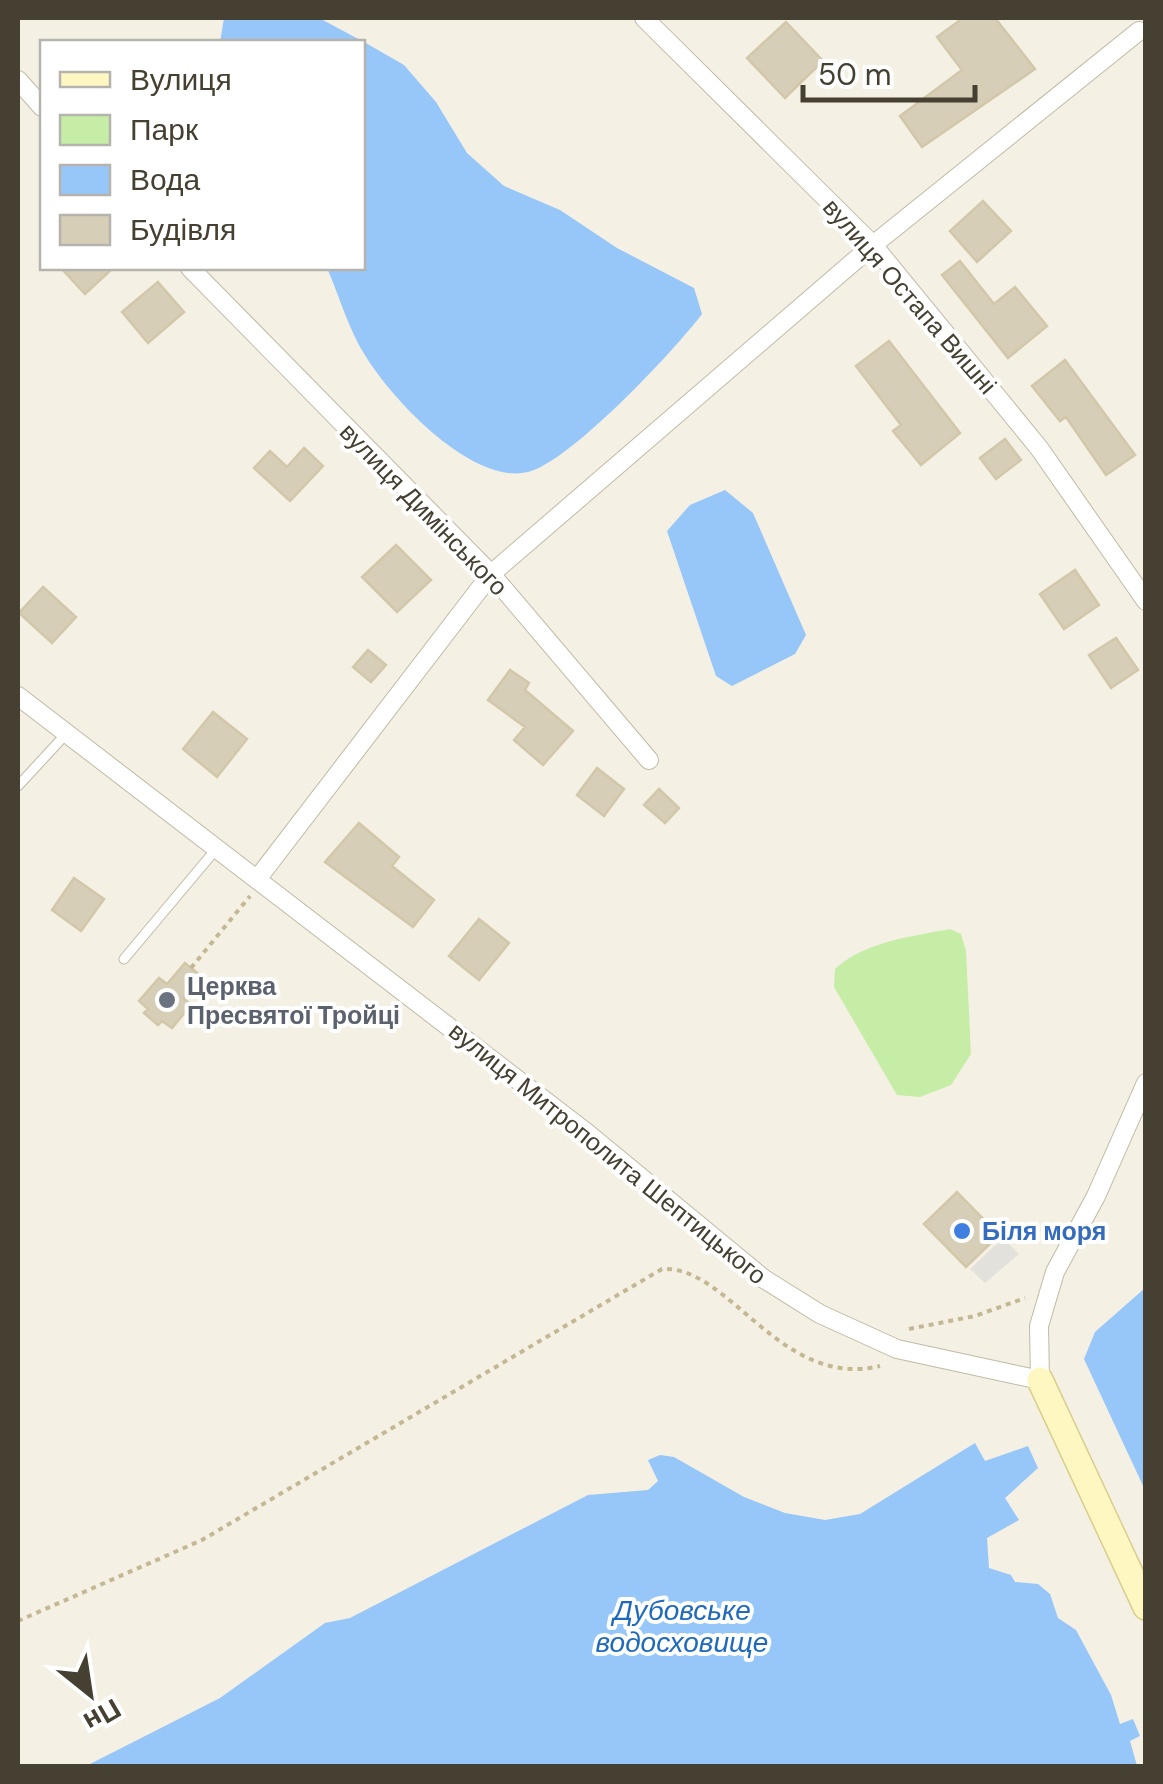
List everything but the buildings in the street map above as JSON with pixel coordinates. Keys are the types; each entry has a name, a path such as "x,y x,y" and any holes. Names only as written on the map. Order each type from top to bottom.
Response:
{"street":[{"name":"вулиця Остапа Вишні","path":"644,18 873,244 1039,448 1146,601"},
{"path":"260,879 491,574 873,244 1138,29"},
{"path":"18,80 40,105"},
{"name":"вулиця Димінського","path":"192,270 491,574 649,760"},
{"name":"вулиця Митрополита Шептицького","path":"18,696 587,1133 764,1279 820,1314 918,1356 1040,1380"},
{"path":"1146,1083 1096,1196 1055,1272 1039,1326 1040,1380 1146,1606"}],"lane":[{"path":"18,786 66,734"},
{"path":"124,959 218,848"}],"path":[{"path":"191,968 260,879"},
{"path":"18,1620 202,1540 662,1269 693,1272 766,1332 802,1356 831,1366 866,1369 918,1356"},
{"path":"862,1333 894,1332 975,1316 1023,1300 1055,1272"}],"green space":[{"path":"950,929 961,934 966,951 971,1054 951,1085 920,1097 897,1095 834,987 835,969 874,946"}],"shaded area":[{"path":"1003,1238 1019,1254 985,1283 970,1269"}],"water":[{"path":"224,18 319,18 360,40 220,40"},
{"path":"365,43 404,65 436,102 467,153 504,186 560,210 617,248 694,288 702,314 669,353 594,427 546,464 528,472 505,472 481,465 431,431 388,387 354,336 328,270 365,270"},
{"path":"725,490 753,513 806,635 795,654 732,686 716,676 667,531 690,505"},
{"path":"1145,1288 1145,1490 1084,1359 1095,1332"},
{"name":"Дубовське водосховище","path":"975,1443 985,1461 1028,1446 1038,1468 1005,1498 1019,1520 987,1538 989,1568 1011,1575 1015,1582 1038,1584 1050,1594 1058,1618 1076,1630 1111,1695 1120,1724 1133,1719 1140,1736 1130,1741 1137,1766 86,1766 220,1698 325,1623 350,1618 588,1495 648,1490 658,1481 648,1460 660,1455 674,1457 744,1497 785,1513 825,1520 860,1514"}],"place":[{"name":"Церква Пресвятої Тройці","path":"167,1000"},
{"name":"Біля моря","path":"962,1231"}]}
